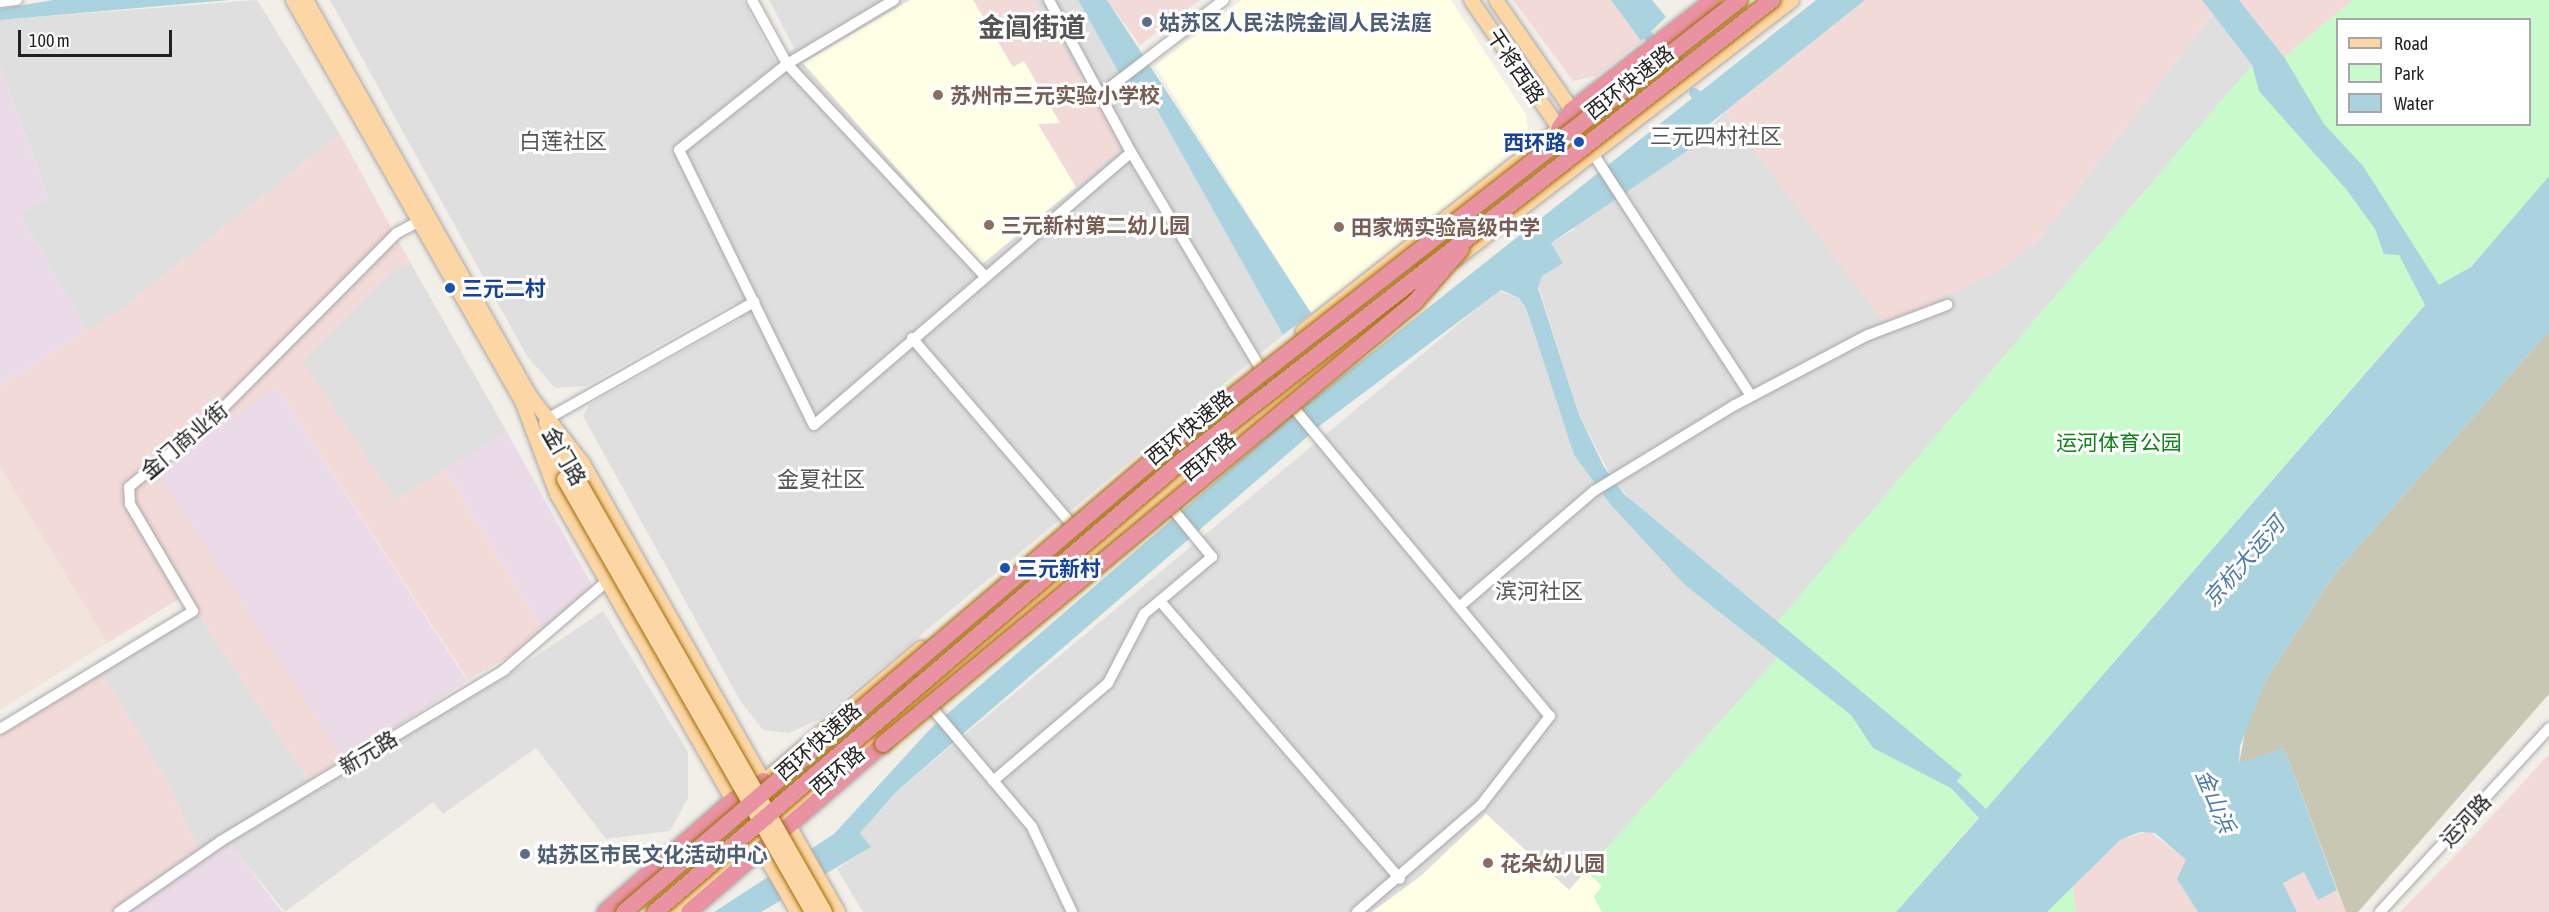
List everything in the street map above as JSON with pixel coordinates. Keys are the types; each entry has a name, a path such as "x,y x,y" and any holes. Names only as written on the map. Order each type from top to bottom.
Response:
{"highway":[{"path":"1558,129 1573,114 1713,0"},
{"name":"西环快速路","path":"624,912 1169,446 1739,0"},
{"name":"西环快速路","path":"655,912 1182,461 1486,220 1772,0"},
{"path":"688,912 787,820 883,744 1414,303 1486,220"},
{"path":"605,912 764,781"}],"main road":[{"name":"金门路","path":"293,0 424,219 526,398 812,912"},
{"name":"金门路","path":"306,0 424,219"},
{"name":"干将西路","path":"1471,0 1558,129 1569,143 1590,153"},
{"name":"干将西路","path":"1496,0 1586,131 1590,153"},
{"path":"1407,298 1438,244 1569,143 1573,114 1724,0"},
{"name":"西环路","path":"787,820 922,698 1162,494 1590,153 1791,0"},
{"path":"1586,131 1671,65 1676,37"},
{"name":"西环路","path":"764,781 1138,463 1558,129"},
{"path":"526,398 549,418 582,462 838,912"},
{"path":"526,398 551,481 795,908"},
{"name":"金门路","path":"570,476 825,912"},
{"path":"612,912 735,803"},
{"path":"672,912 759,845"}],"street":[{"path":"0,2 17,0"},
{"path":"752,0 787,64 983,274"},
{"path":"894,0 787,64 679,150 814,425 983,274 1131,152"},
{"path":"1049,0 1131,152 1259,366 1293,410 1550,716 1504,782 1400,879 1357,912"},
{"path":"1100,95 1224,0"},
{"path":"1590,153 1751,396"},
{"name":"金门商业街","path":"0,729 193,611 130,504 129,487 215,417 398,233 424,219"},
{"path":"549,418 754,302"},
{"path":"1459,607 1594,491 1619,478 1751,396 1868,335 1947,305"},
{"path":"912,338 1069,521"},
{"path":"993,781 1108,682 1144,614 1212,557 1174,516 1162,494 1138,463"},
{"name":"新元路","path":"119,912 221,841 504,670 607,581"},
{"path":"1160,601 1400,879"},
{"path":"898,667 936,718 993,781 1047,851 1072,912"},
{"name":"运河路","path":"2380,912 2549,728"}],"shaded area":[{"path":"257,0 340,134 126,306 87,331 20,213 49,199 0,67 0,20"},
{"path":"330,0 743,0 776,63 794,48 769,0 1078,0 1128,89 1141,80 1283,335 818,720 789,733 763,730 741,702 583,416 589,405 740,319 734,303 586,386 555,388 527,356"},
{"name":"苏州市三元实验小学校","path":"910,0 973,0 1013,67 1024,61 1060,123 1038,124 1076,187 982,264 803,63"},
{"path":"973,0 1034,0 1123,142 1119,152 1076,187 1038,123 1060,122 1024,62 1013,67"},
{"name":"姑苏区人民法院金阊人民法庭","path":"1107,0 1200,0 1140,45"},
{"name":"田家炳实验高级中学","path":"1242,0 1451,0 1526,115 1530,142 1311,313 1155,66"},
{"path":"1513,0 1611,0 1641,41 1596,76 1573,81"},
{"path":"1865,0 2202,0 2213,14 2040,238 2010,264 1886,326 1725,112"},
{"path":"2239,0 2353,0 2284,57"},
{"path":"2213,14 2252,65 1776,624 1639,509 1613,480 1579,415 1538,285 1542,276 1562,263 1551,243 1575,229 1573,225 1687,151 1725,112 1887,326 2009,264 2040,238"},
{"path":"0,67 49,200 20,213 87,331 0,385"},
{"path":"340,134 410,262 388,274 303,362 395,500 445,469 546,635 468,680 277,388 168,485 346,757 309,781 197,612 190,592 107,643 0,467 0,385 126,306"},
{"name":"三元二村","path":"410,262 507,432 395,500 302,361 388,274"},
{"path":"1498,291 1519,298 1526,308 1574,455 1685,585 1778,657 1569,890 1486,814 1421,876 1372,912 863,912 837,869 870,847 860,833 897,791"},
{"path":"2549,331 2549,694 2358,912 2346,912 2284,748 2239,764 2246,727 2267,678 2335,573"},
{"path":"277,388 467,681 345,760 155,468"},
{"path":"507,432 594,589 546,635 445,469"},
{"path":"0,467 107,643 0,710"},
{"path":"603,611 688,752 688,798 670,831 606,839 536,748 443,814 433,802 285,912 228,841 203,858 164,776 102,672 197,612 309,781 224,833 228,840 500,680"},
{"path":"102,672 164,776 203,858 128,912 0,912 0,735"},
{"path":"2549,754 2549,912 2400,912 2466,844"},
{"name":"花朵幼儿园","path":"1486,814 1569,890 1586,871 1602,886 1594,897 1602,912 1372,912 1421,876"},
{"path":"2149,831 2187,860 2177,879 2198,912 2076,912 2072,887 2120,840"},
{"path":"228,840 282,912 128,912"},
{"path":"2305,872 2318,900 2337,890 2346,912 2297,912 2283,883"}],"green space":[{"name":"运河体育公园","path":"2353,0 2549,0 2549,176 2471,266 2425,304 1896,912 1602,912 1594,897 1602,886 1586,871 1777,658 1760,642 2252,65 2284,57"},
{"path":"2072,887 2076,912 2047,912"}],"water":[{"path":"53,0 229,0 0,20 0,9"},
{"path":"1078,0 1107,0 1311,313 1283,335 1141,81 1128,89"},
{"path":"1611,0 1652,0 1666,17 1641,41"},
{"path":"1816,0 1865,0 1703,129 1687,151 1551,243 1563,263 1542,276 1538,288 1579,415 1604,467 1624,494 1962,775 1957,781 1986,809 2425,305 2399,255 2384,254 2375,229 2346,189 2259,91 2252,65 2202,0 2239,0 2284,57 2324,124 2363,166 2439,285 2471,267 2549,176 2549,331 2335,573 2267,678 2240,746 2239,763 2284,748 2337,890 2318,900 2304,872 2283,883 2297,912 2198,912 2177,879 2186,860 2155,833 2140,832 2120,840 2047,912 1896,912 1979,818 1951,788 1873,748 1851,715 1685,585 1611,505 1574,455 1526,308 1519,298 1501,290 1322,424 897,791 860,833 871,847 761,912 714,912 834,834 932,727 1288,419"}],"waterway":[{"path":"1647,35 1650,38"}],"place":[{"name":"姑苏区人民法院金阊人民法庭","path":"1147,22"},
{"name":"苏州市三元实验小学校","path":"938,95"},
{"name":"西环路","path":"1579,142"},
{"name":"三元新村第二幼儿园","path":"989,225"},
{"name":"田家炳实验高级中学","path":"1339,227"},
{"name":"三元二村","path":"450,288"},
{"name":"三元新村","path":"1005,568"},
{"name":"姑苏区市民文化活动中心","path":"525,854"},
{"name":"花朵幼儿园","path":"1488,863"}],"district":[{"name":"金阊街道","path":"1032,28"},
{"name":"三元四村社区","path":"1716,137"},
{"name":"白莲社区","path":"563,142"},
{"name":"金夏社区","path":"821,480"},
{"name":"滨河社区","path":"1539,592"}],"water label":[{"name":"京杭大运河","path":"2244,562"},
{"name":"金山浜","path":"2215,801"}]}
